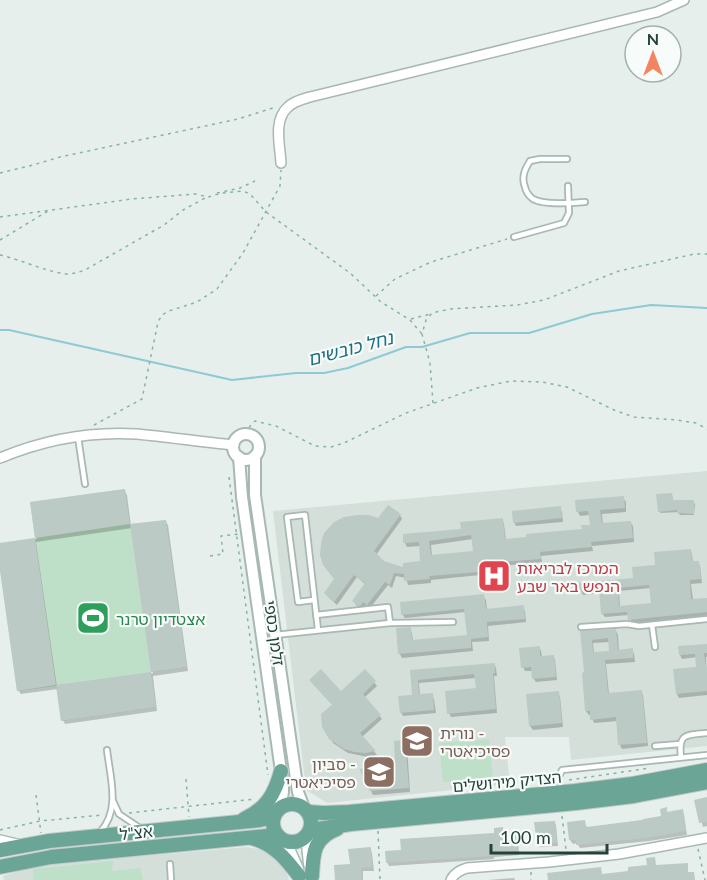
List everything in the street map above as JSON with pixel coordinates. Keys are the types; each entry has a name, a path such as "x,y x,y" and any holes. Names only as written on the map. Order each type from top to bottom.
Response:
{"main road":[{"name":"הצדיק מירושלים","path":"306,810 324,813 349,812 546,794 632,784 707,770"},
{"path":"281,771 272,825 306,878"},
{"name":"הצדיק מירושלים","path":"308,834 318,829 351,824 634,796 707,782"},
{"path":"274,807 290,803 300,805 306,810 311,822 308,834 309,858 306,878"},
{"name":"אצ\"ל","path":"0,850 42,842 236,823 260,810 274,807"},
{"path":"306,878 315,850 322,838 329,832 351,824"},
{"path":"280,838 294,842 308,834"},
{"path":"250,838 276,849 306,878"},
{"name":"אצ\"ל","path":"0,867 51,857 250,838 280,838"}],"street":[{"path":"281,163 278,124 287,107 295,102 657,12 684,0"},
{"path":"0,458 31,446 94,435 135,434 234,445"},
{"path":"248,435 258,442 259,450 255,456 247,460 239,458 234,445 239,437 248,435"},
{"name":"זלמן כספי","path":"255,456 255,495 298,792 306,810"},
{"name":"זלמן כספי","path":"239,458 242,496 241,533 281,771"},
{"path":"451,880 454,874 466,868 619,854 707,838"},
{"path":"0,840 22,845"}],"lane":[{"path":"567,159 530,161 522,181 534,200 585,202"},
{"path":"514,237 564,223 569,213 568,186"},
{"path":"78,437 85,484"},
{"path":"314,600 298,602 287,517 304,515 318,630"},
{"path":"316,615 388,607 390,623"},
{"path":"581,627 652,625 707,619"},
{"path":"276,635 390,623 453,622"},
{"path":"652,625 655,647"},
{"path":"681,757 680,744 685,735 707,733"},
{"path":"655,746 680,744"},
{"path":"96,836 105,827 111,815 113,801 107,750"},
{"path":"546,794 562,770 707,755"},
{"path":"113,801 119,814 147,831"},
{"path":"170,864 171,880"}],"path":[{"path":"0,173 60,157 238,119 295,102"},
{"path":"94,435 93,426 142,399 158,322 162,315 197,302 217,289 243,253 280,186 281,163"},
{"path":"0,255 66,274 85,270 164,225 183,210 208,197 255,181"},
{"path":"0,217 132,199 195,194 208,197 243,191 266,212 350,273 381,302 410,320 422,334 430,363 433,403"},
{"path":"0,240 50,210"},
{"path":"375,297 395,279 431,262 514,237"},
{"path":"410,320 450,309 517,305 544,300 619,271 694,254 707,254"},
{"path":"422,334 426,320 432,313"},
{"path":"248,435 248,430 255,421 276,426 315,446 331,447 433,403 477,388 511,381 542,382 567,387 634,417 696,423 707,429"},
{"path":"229,477 241,533 269,782"},
{"path":"210,556 223,554 221,536 241,533"},
{"path":"556,782 658,767"},
{"path":"186,779 190,827"},
{"path":"36,795 42,842"},
{"path":"119,814 251,798 274,807"},
{"path":"561,805 567,860"},
{"path":"0,830 40,821 111,815"},
{"path":"377,822 380,880"},
{"path":"696,840 705,880"}],"shaded area":[{"name":"המרכז לבריאות הנפש באר שבע","path":"707,471 707,746 571,760 569,737 505,737 510,784 327,803 306,790 273,511"},
{"path":"247,847 263,850 276,858 287,873 289,880 4,880 3,876 38,865"}],"green space":[{"name":"אצטדיון טרנר","path":"125,489 130,524 166,520 187,667 151,672 156,707 61,721 56,686 17,691 0,570 0,543 35,538 30,502"},
{"path":"489,739 493,779 443,782 439,743"},
{"path":"113,861 112,871 140,868 143,880 30,880 34,879 33,869"}],"building":[{"path":"125,489 130,524 35,538 30,502"},
{"path":"672,493 673,500 694,500 694,514 677,513 677,510 658,512 656,494"},
{"path":"624,496 625,508 600,510 602,523 631,521 633,538 591,542 592,547 540,552 541,559 478,564 479,572 429,576 430,579 404,581 404,574 394,573 390,585 385,582 367,605 363,602 358,606 352,601 365,583 354,575 334,602 324,593 334,579 323,565 320,555 321,543 324,533 334,522 344,517 369,515 378,518 388,505 401,514 374,551 384,561 403,567 403,563 420,561 419,542 403,543 403,534 461,529 460,522 503,518 505,539 526,537 526,534 582,529 581,525 590,525 588,511 576,512 575,500","holes":["471,535 473,551 431,555 429,541"]},
{"path":"561,506 562,518 513,523 512,511"},
{"path":"166,520 187,667 151,672 130,524"},
{"path":"35,538 56,685 17,691 0,570 0,543"},
{"path":"691,549 692,561 699,561 701,579 690,580 691,599 707,598 707,612 628,620 627,612 601,614 599,589 579,591 579,583 633,578 632,567 655,565 654,552","holes":["649,585 651,603 619,606 618,588"]},
{"path":"484,594 486,609 524,605 525,619 487,622 488,637 471,639 471,648 398,654 396,628 411,627 412,640 467,635 464,609 401,615 400,602"},
{"path":"616,629 618,650 633,648 633,658 605,660 608,693 642,690 647,743 618,745 616,717 590,720 590,711 585,711 580,631","holes":["608,638 609,651 593,652 592,640"]},
{"path":"707,644 707,653 704,653 707,666 707,691 676,694 673,669 696,667 695,654 679,655 678,646"},
{"path":"540,646 540,656 554,655 556,677 532,679 531,667 521,668 519,648"},
{"path":"495,663 495,673 493,673 496,709 447,714 445,691 476,688 474,674 418,680 419,694 433,693 434,710 400,713 398,696 412,695 410,670"},
{"path":"321,669 341,691 365,669 376,681 363,694 381,715 360,733 376,751 354,752 344,749 329,739 322,727 321,714 332,705 309,680"},
{"path":"151,672 156,707 61,721 56,685"},
{"path":"559,691 562,723 529,726 526,694"},
{"path":"405,740 409,788 369,791 369,782 364,783 360,769 367,767 367,763 395,761 394,741"},
{"path":"707,797 707,822 699,823 694,800"},
{"path":"667,807 667,812 683,809 686,831 646,838 576,845 576,840 569,840 567,822 585,820 586,827 643,820 661,816 660,809"},
{"path":"555,821 557,843 537,845 534,822"},
{"path":"503,827 503,835 516,835 518,851 493,853 493,856 386,863 385,851 401,850 400,839 494,833 494,828"},
{"path":"371,847 372,867 361,868 362,880 335,880 334,865 350,864 348,849"},
{"path":"655,857 656,865 688,863 688,872 694,872 695,880 548,880 547,873 601,867 602,874 628,871 628,867 647,865 646,858"}],"waterway":[{"name":"נחל כובשים","path":"0,330 9,330 232,380 296,373 324,373 348,368 406,347 422,347 470,333 529,333 592,314 651,305 707,308"}],"place":[{"name":"המרכז לבריאות הנפש באר שבע","path":"494,576"},
{"name":"אצטדיון טרנר","path":"93,618"},
{"name":"נורית - פסיכיאטרי","path":"417,741"},
{"name":"סביון - פסיכיאטרי","path":"379,772"}]}
